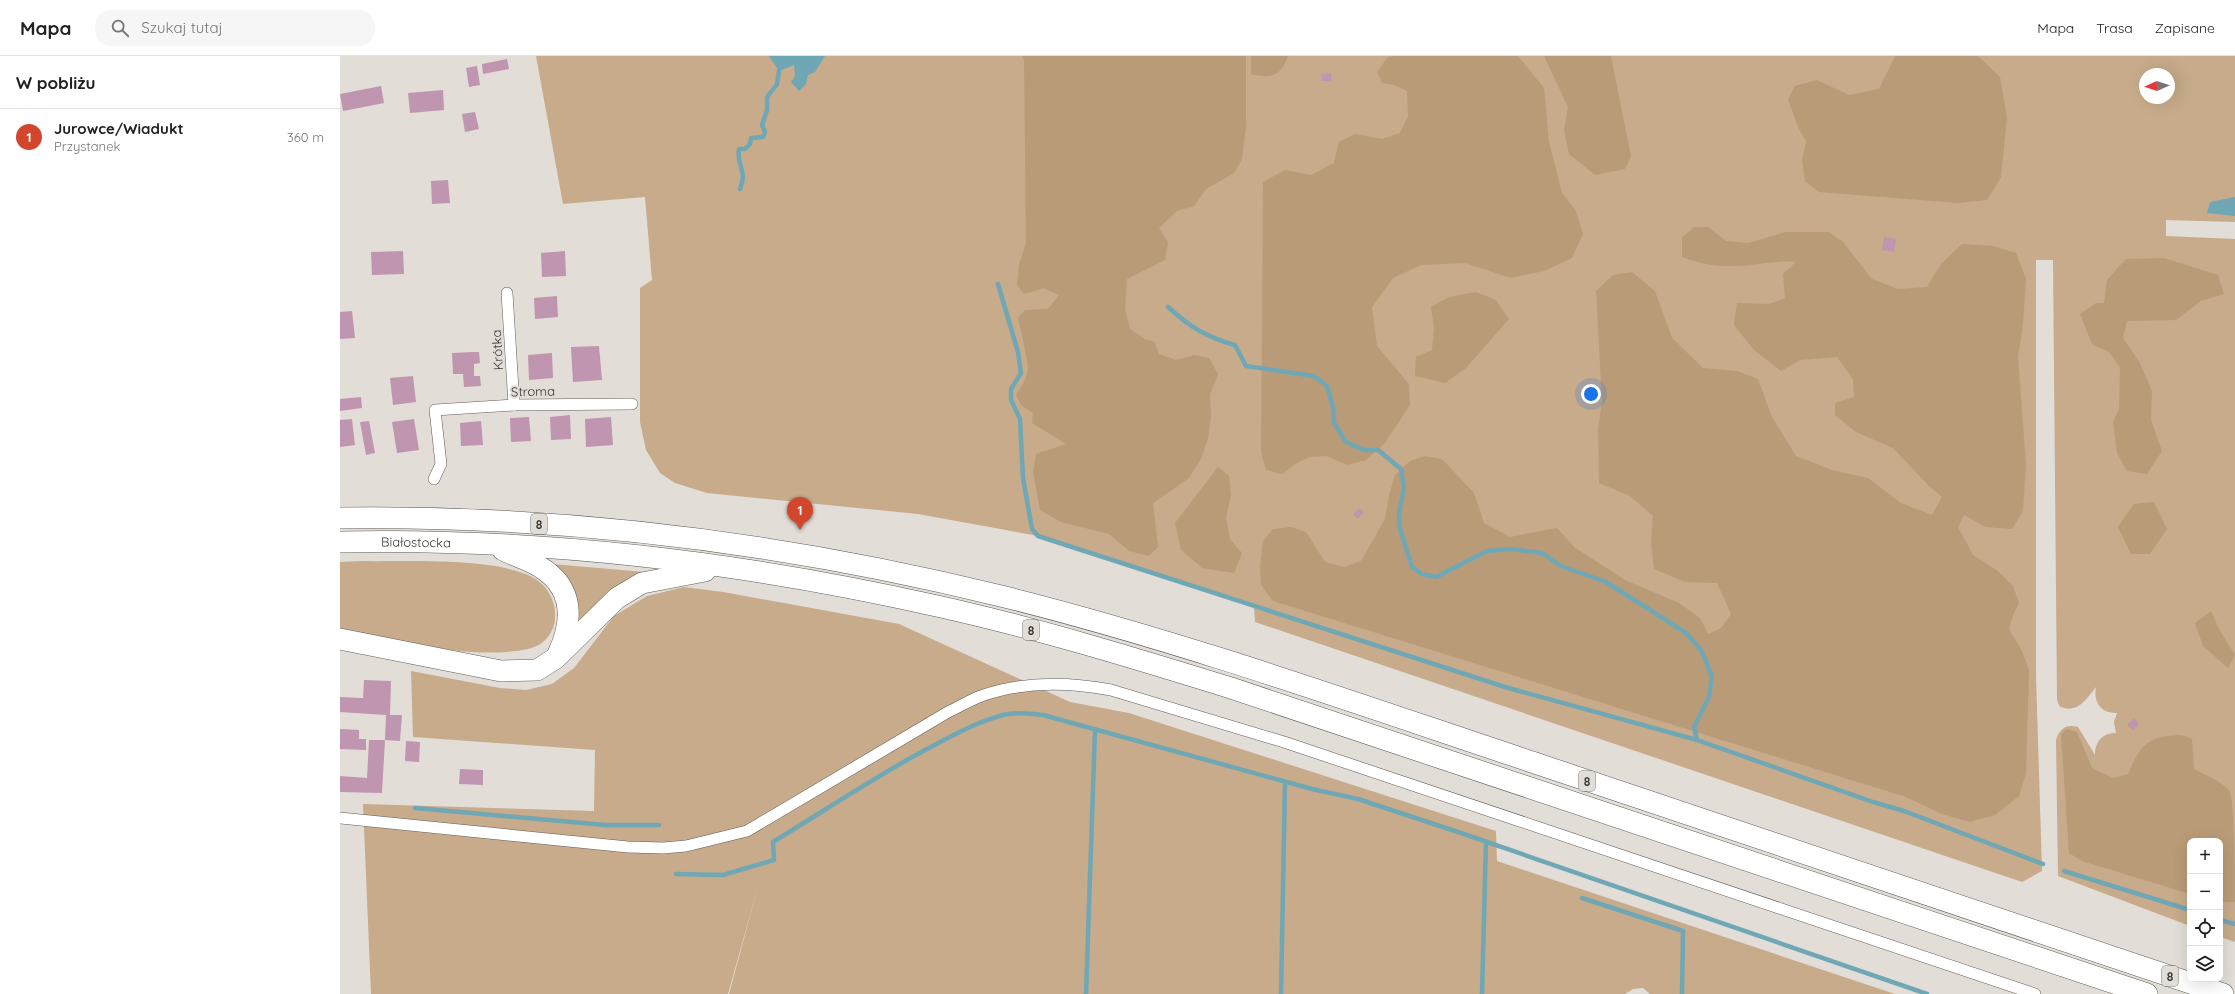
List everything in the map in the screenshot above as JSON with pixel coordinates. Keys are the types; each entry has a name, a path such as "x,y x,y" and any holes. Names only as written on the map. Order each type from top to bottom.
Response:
{"highway":[{"name":"8","path":"340,518 498,521 672,536 823,559 1002,596 1238,665 2223,994"},
{"name":"Białostocka","path":"340,542 491,545"},
{"name":"8","path":"491,545 614,554 727,568 804,580 937,606 1131,657 1343,725 2147,994"},
{"path":"491,545 540,567 553,577 566,593 569,616 565,638 556,658"},
{"path":"340,639 501,671 537,670 556,658 617,598 642,583 727,568"}],"street":[{"name":"Krótka","path":"507,293 514,405"},
{"name":"Stroma","path":"434,479 441,464 435,410 514,405 632,404"},
{"path":"340,818 628,847 663,848 686,846 747,831 948,712 981,696 1033,685 1058,683 1085,685 1118,692 1284,742 2035,994"}],"shaded area":[{"path":"536,56 2235,56 2235,222 2166,220 2166,236 2235,239 2235,942 2223,938 2223,838 2187,838 2187,925 2058,876 2056,740 2059,732 2064,728 2070,726 2078,727 2095,755 2096,746 2100,739 2111,733 2116,733 2114,722 2117,713 2111,713 2099,706 2095,692 2096,687 2083,703 2074,708 2069,709 2061,707 2058,704 2057,699 2053,260 2036,260 2036,675 2042,871 2022,882 1255,622 1254,607 1038,536 918,514 707,493 675,483 660,473 646,450 640,422 640,288 652,280 645,197 563,204"},
{"path":"1022,56 1246,56 1246,126 1242,159 1234,173 1206,189 1194,206 1177,211 1159,228 1168,242 1165,260 1127,279 1125,308 1130,329 1145,339 1155,342 1159,354 1176,360 1194,355 1209,358 1218,374 1210,395 1211,416 1208,439 1200,461 1189,478 1153,503 1158,547 1149,556 1129,551 1109,534 1061,522 1040,510 1033,472 1036,454 1066,444 1032,423 1033,413 1021,405 1016,395 1025,380 1028,370 1018,318 1025,310 1048,309 1059,295 1044,288 1024,294 1017,285 1019,265 1026,243 1024,61"},
{"path":"1251,56 1288,56 1282,68 1278,72 1270,76 1264,76 1251,74"},
{"path":"1518,56 1544,88 1549,142 1562,193 1576,211 1583,234 1572,258 1544,271 1511,278 1465,263 1421,265 1393,278 1372,307 1377,346 1409,384 1410,405 1385,443 1366,460 1347,465 1327,456 1309,457 1295,464 1282,474 1266,470 1261,452 1263,182 1285,170 1311,175 1334,163 1339,142 1355,134 1382,139 1400,133 1408,116 1407,91 1394,85 1382,83 1377,72 1388,57"},
{"path":"1544,56 1611,56 1631,156 1625,169 1595,175 1569,154 1564,130 1568,107"},
{"path":"1895,56 1978,56 2000,77 2007,117 2001,177 1987,200 1958,203 1819,192 1805,181 1802,160 1806,141 1798,127 1788,99 1795,86 1817,80 1849,95 1879,89"},
{"path":"1694,227 1708,227 1726,241 1748,243 1786,232 1829,232 1843,242 1872,279 1898,289 1927,287 1941,264 1962,244 1993,246 2016,253 2026,279 2023,324 2018,357 2026,464 2023,511 2012,529 1985,527 1964,515 1958,527 1973,555 1998,571 2013,586 2019,603 2013,615 2009,629 2022,651 2029,670 2026,773 2019,796 1995,815 1970,822 1942,814 1906,797 1273,601 1261,585 1260,566 1263,541 1273,529 1291,527 1306,532 1325,562 1344,567 1361,561 1385,519 1389,495 1395,475 1410,461 1425,456 1442,459 1474,493 1484,523 1510,537 1557,528 1574,547 1625,580 1679,603 1700,618 1708,634 1721,628 1731,614 1717,583 1685,582 1654,569 1651,542 1653,516 1630,496 1599,483 1598,429 1602,402 1596,291 1613,275 1632,272 1655,291 1672,338 1703,368 1737,371 1758,379 1772,417 1796,456 1832,470 1868,478 1901,503 1932,515 1942,497 1928,485 1893,448 1856,432 1835,415 1835,403 1854,397 1853,379 1837,357 1800,360 1781,371 1754,350 1734,325 1737,303 1769,304 1785,298 1783,274 1796,262 1720,266 1701,263 1682,257 1682,237"},
{"path":"2164,258 2218,275 2224,294 2201,301 2176,320 2127,321 2123,338 2140,363 2152,391 2151,420 2162,451 2147,474 2127,471 2117,453 2113,422 2119,409 2120,367 2109,352 2092,344 2080,314 2096,303 2104,303 2107,280 2126,259"},
{"path":"1476,292 1496,300 1509,319 1466,368 1445,383 1415,376 1416,357 1432,350 1434,328 1431,307 1449,297"},
{"path":"1218,467 1229,476 1231,496 1226,517 1230,539 1242,553 1234,573 1202,568 1181,550 1175,523"},
{"path":"2154,502 2167,529 2150,554 2131,554 2118,527 2134,504"},
{"path":"340,562 473,563 516,571 532,577 542,584 550,594 554,605 555,616 553,627 548,637 540,644 528,649 506,652 458,651 434,648 340,629"},
{"path":"552,564 645,572 576,631"},
{"path":"684,587 723,592 899,624 1070,702 1129,713 1496,831 1497,861 1895,994 1650,994 1643,988 1633,989 1625,994 729,994 759,883 728,994 371,994 363,804 594,811 595,750 413,737 411,671 500,688 526,690 552,684 574,668 614,616 647,596"},
{"path":"2211,611 2220,631 2235,655 2228,668 2203,646 2195,623"},
{"path":"2067,729 2077,732 2092,768 2113,778 2128,774 2142,748 2152,740 2178,735 2186,736 2192,739 2194,769 2224,785 2230,792 2234,829 2235,902 2223,902 2223,838 2187,838 2187,893 2082,861 2069,853 2061,734"}],"water":[{"path":"769,56 825,56 815,72 808,75 806,84 799,91 791,82 795,76 794,65 779,71"},
{"path":"2235,197 2235,216 2207,213 2210,202"}],"building":[{"path":"507,59 509,69 483,74 482,64"},
{"path":"477,66 480,85 469,87 466,68"},
{"path":"1331,73 1331,81 1322,81 1321,74"},
{"path":"381,86 384,103 343,111 340,94"},
{"path":"443,90 444,110 410,113 408,93"},
{"path":"475,112 479,129 465,132 462,114"},
{"path":"448,180 450,203 432,204 431,181"},
{"path":"1884,237 1896,239 1894,252 1882,250"},
{"path":"403,251 404,274 372,275 371,252"},
{"path":"565,251 566,276 542,277 541,253"},
{"path":"557,296 558,317 535,319 534,298"},
{"path":"352,311 355,338 340,339 340,312"},
{"path":"599,346 602,380 573,382 571,347"},
{"path":"479,352 480,363 474,364 474,376 480,376 481,386 464,387 463,374 453,374 452,353"},
{"path":"552,353 553,378 529,380 528,355"},
{"path":"413,376 416,402 393,405 390,378"},
{"path":"361,397 362,408 340,411 340,399"},
{"path":"570,415 571,439 551,440 550,417"},
{"path":"529,417 531,441 511,442 510,418"},
{"path":"611,417 613,445 586,447 585,419"},
{"path":"352,419 355,445 340,447 340,420"},
{"path":"414,419 419,450 397,453 392,422"},
{"path":"369,421 375,453 366,455 360,422"},
{"path":"481,421 483,445 461,446 460,423"},
{"path":"1360,508 1364,513 1357,519 1353,514"},
{"path":"364,680 391,681 390,715 402,715 400,741 385,740 386,715 340,712 340,697 363,698"},
{"path":"2134,718 2139,724 2133,730 2127,725"},
{"path":"340,729 359,730 359,739 366,739 366,750 340,749"},
{"path":"369,740 385,740 382,793 340,792 340,776 367,778"},
{"path":"406,741 420,742 419,762 405,761"},
{"path":"460,769 483,770 483,785 459,784"}],"waterway":[{"path":"740,189 743,177 739,159 739,149 745,149 750,144 751,138 763,137 765,132 762,125 767,110 767,97 777,84 779,71"},
{"path":"998,284 1018,352 1021,373 1011,389 1011,400 1020,419 1023,478 1032,529 1038,536 1505,687 1697,740"},
{"path":"1168,307 1191,326 1207,335 1235,345 1246,366 1314,376 1327,386 1333,407 1334,423 1346,442 1364,450 1378,450 1401,469 1404,488 1399,513 1400,529 1412,567 1422,574 1436,577 1487,551 1511,549 1542,553 1561,566 1606,582 1686,633 1701,650 1712,676 1709,697 1694,727 1697,740 1873,802 1904,811 2043,864"},
{"path":"676,874 723,875 774,860 773,842 868,783 925,750 973,726 993,718 1008,714 1033,714 1043,715 1312,789 1358,799 1461,833 1927,994"},
{"path":"1086,994 1095,730"},
{"path":"1281,994 1285,782"},
{"path":"415,808 605,825 659,825"},
{"path":"1482,994 1486,842"},
{"path":"2064,871 2187,909"},
{"path":"1582,898 1683,931 1682,994"},
{"path":"2223,921 2235,924"}],"place":[{"name":"Jurowce/Wiadukt","path":"800,530"}]}
